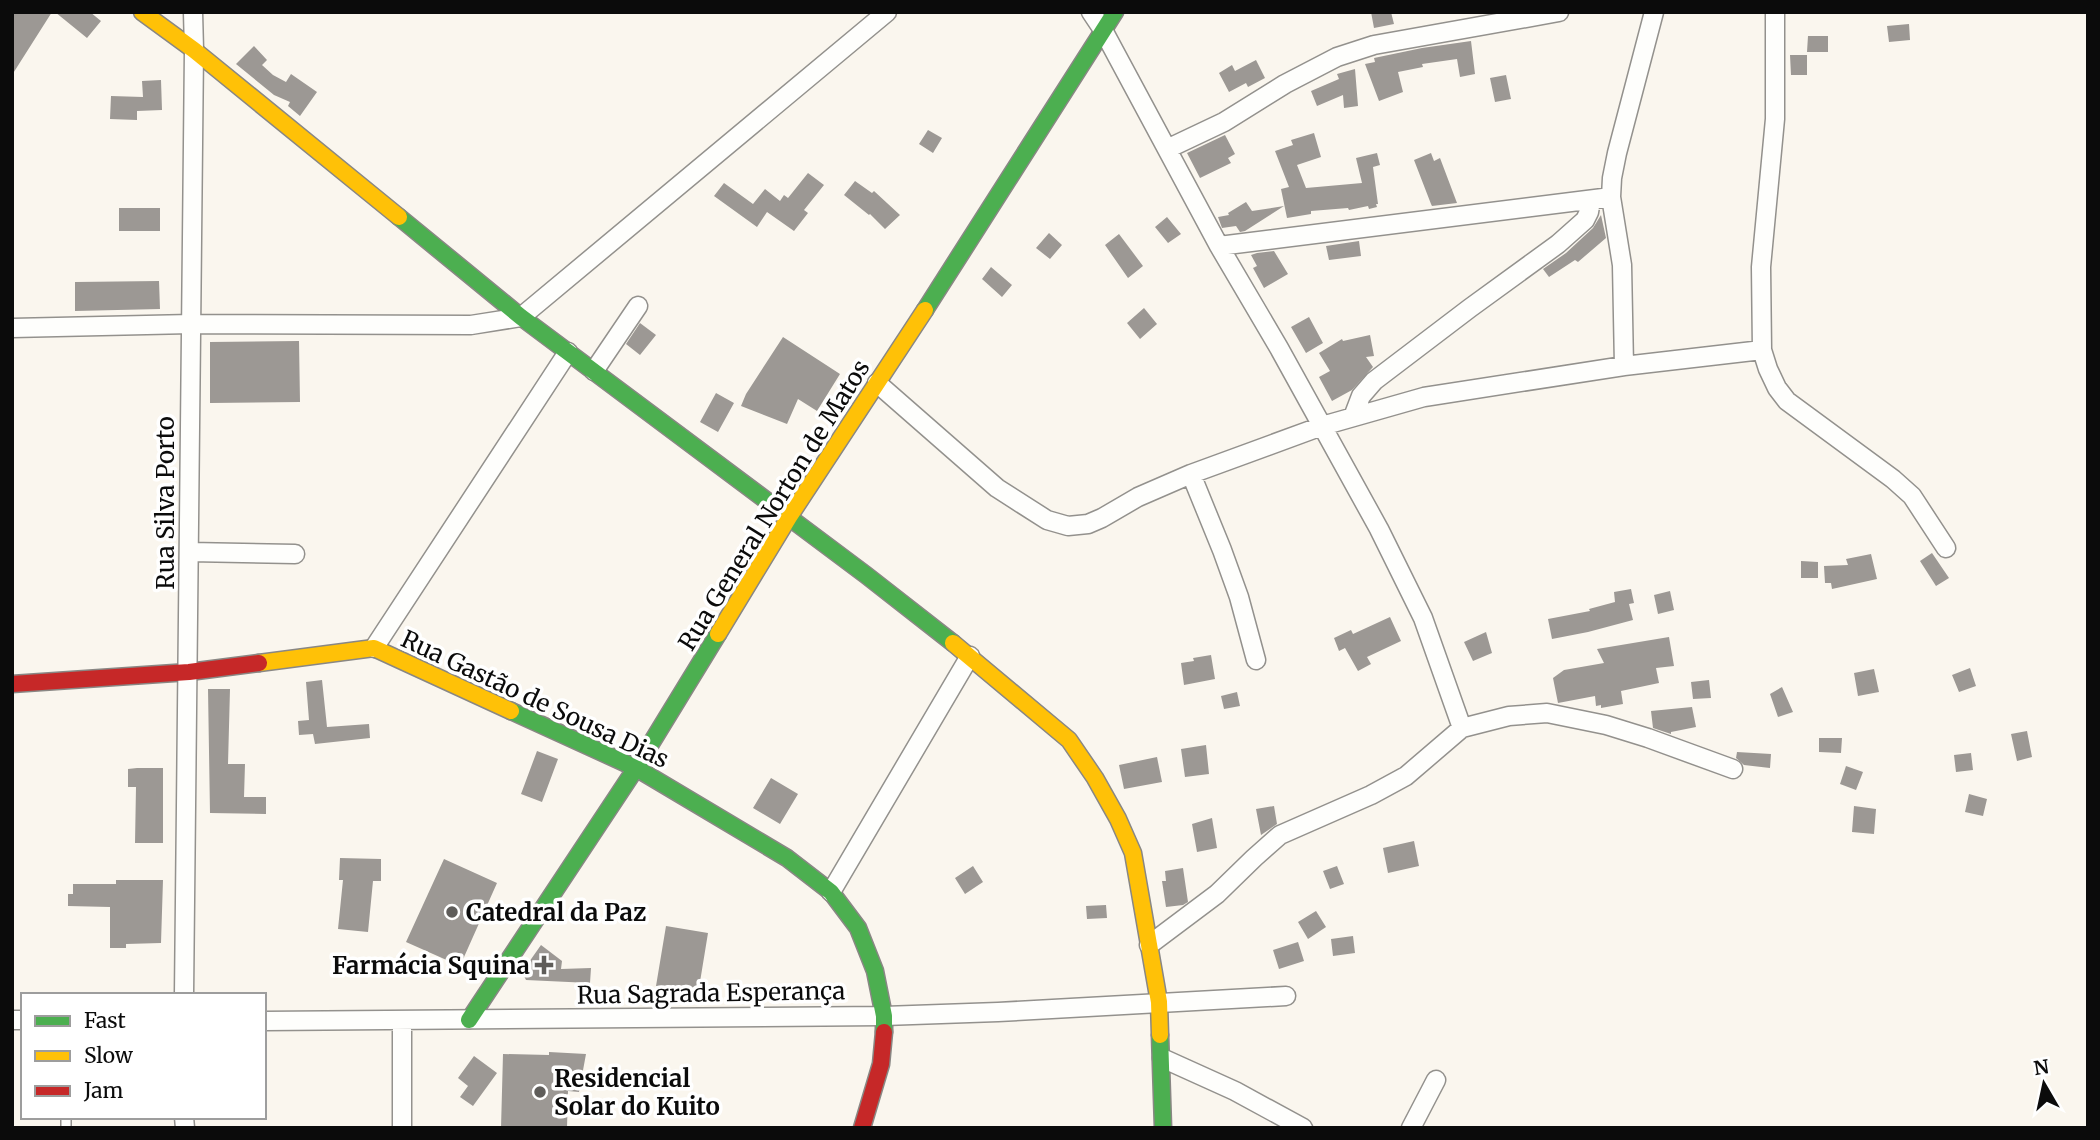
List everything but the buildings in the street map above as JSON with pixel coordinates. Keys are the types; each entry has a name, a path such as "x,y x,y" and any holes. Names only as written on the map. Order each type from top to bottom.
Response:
{"street":[{"path":"142,12 194,50 520,317 789,517 970,656 1069,740 1095,778 1133,853 1159,1002 1163,1128"},
{"name":"Rua Silva Porto","path":"184,993 193,12"},
{"path":"12,328 191,324 471,325 520,317 887,12"},
{"path":"1091,12 1379,529 1423,618 1462,729"},
{"name":"Rua General Norton de Matos","path":"469,1020 636,768 789,517 977,230 1115,12"},
{"path":"1167,149 1224,122 1284,85 1337,57 1374,45 1559,12"},
{"path":"1624,366 1622,265 1611,197 1616,153 1654,12"},
{"path":"1776,12 1775,119 1761,267 1762,350 1768,369 1787,401 1894,479 1912,496 1946,548"},
{"path":"1219,246 1611,197"},
{"path":"1353,417 1361,396 1374,381 1558,244 1585,220 1591,200"},
{"path":"594,371 638,306"},
{"path":"877,383 998,488 1047,520 1068,526 1088,524 1138,497 1191,474 1322,426 1424,397 1624,366 1762,350"},
{"path":"374,648 568,352"},
{"path":"1191,474 1239,597 1256,660"},
{"path":"190,552 295,554"},
{"name":"Rua Gastão de Sousa Dias","path":"12,684 189,672 374,648 636,768 787,858 831,892 858,928 875,971 884,1016 881,1064 862,1128"},
{"path":"831,892 970,656"},
{"path":"1149,945 1217,894 1280,835 1371,796 1406,776 1462,729 1509,716 1547,713 1606,725 1733,769"},
{"name":"Rua Sagrada Esperança","path":"266,1021 884,1016 1286,996"},
{"path":"402,1020 402,1128"},
{"path":"1162,1058 1235,1091 1303,1128"},
{"path":"1411,1128 1436,1080"}],"traffic: fast":[{"path":"925,310 1115,12"},
{"path":"399,217 521,317 953,643"},
{"path":"469,1020 636,768 718,634"},
{"path":"511,711 636,768 787,858 831,892 858,928 875,971 884,1016 884,1032"},
{"path":"1160,1035 1163,1128"}],"traffic: slow":[{"path":"142,12 194,50 399,217"},
{"path":"718,634 789,517 925,310"},
{"path":"953,643 1069,740 1118,819 1133,853 1159,1002 1160,1035"},
{"path":"259,663 374,648 511,711"}],"traffic: jam":[{"path":"12,684 189,672 259,663"},
{"path":"862,1128 881,1064 884,1032"}],"place":[{"name":"Catedral da Paz","path":"452,912"},
{"name":"Farmácia Squina","path":"544,965"},
{"name":"Residencial Solar do Kuito","path":"540,1092"}]}
